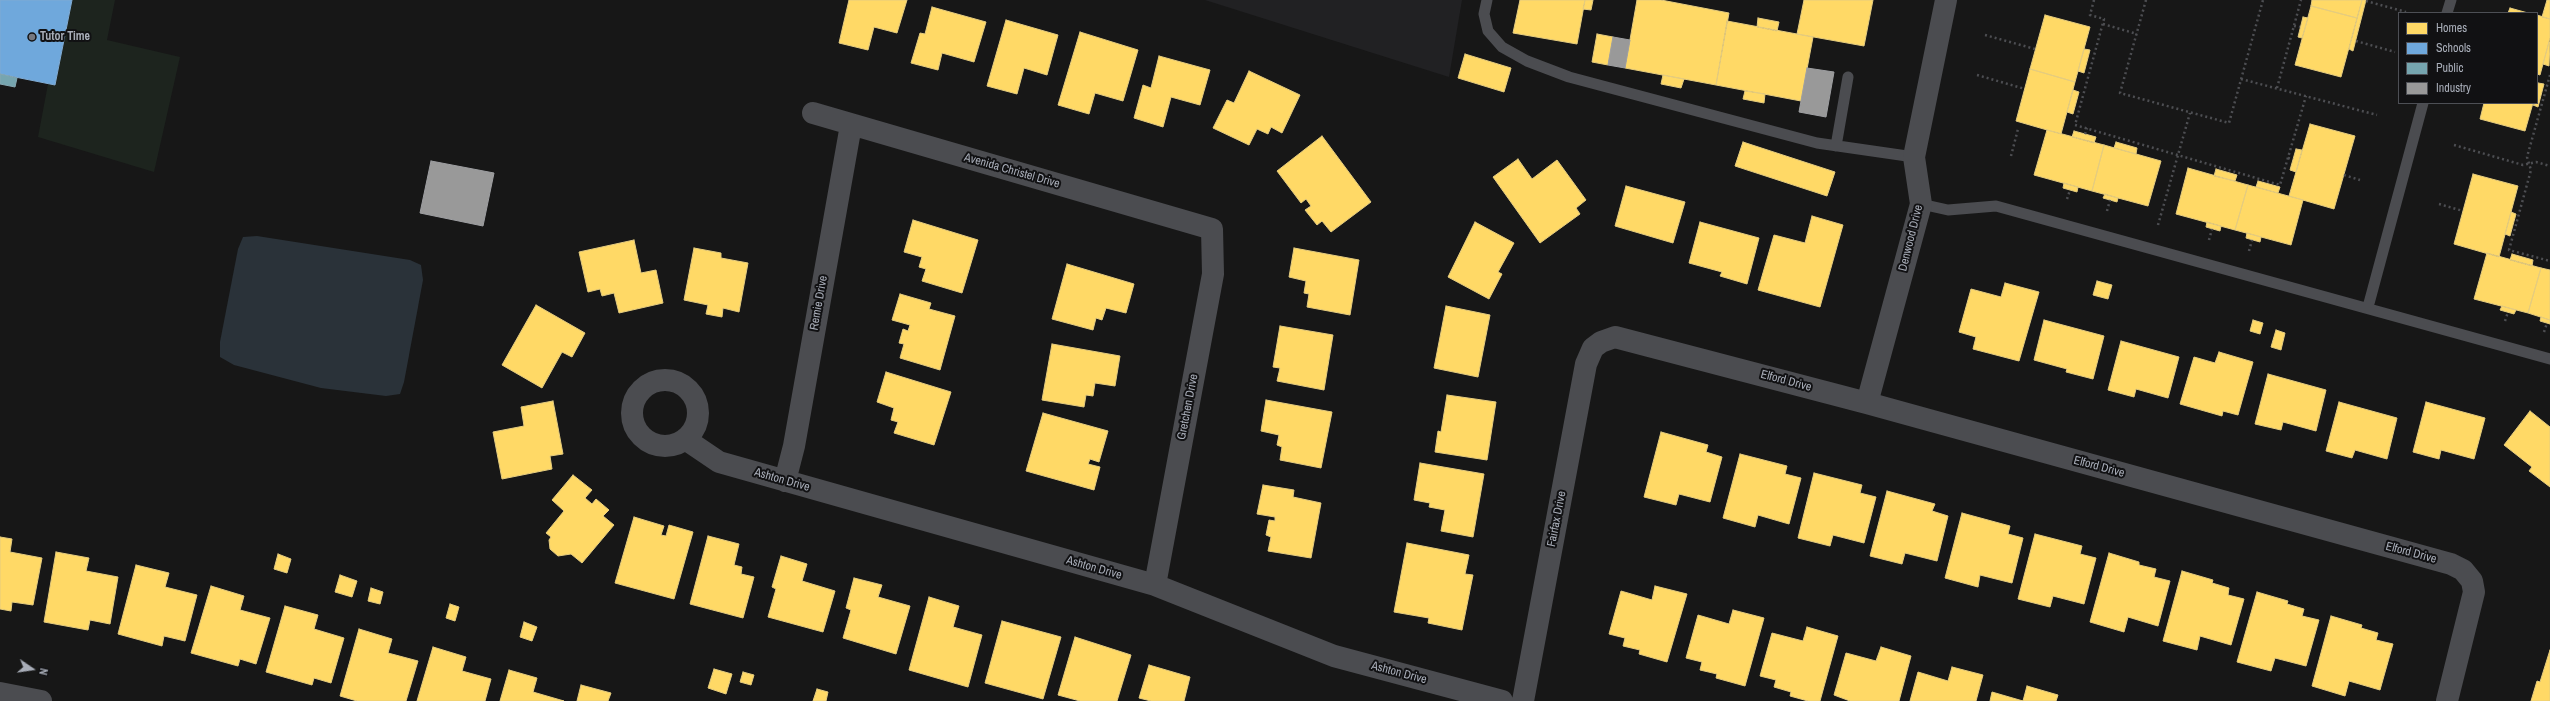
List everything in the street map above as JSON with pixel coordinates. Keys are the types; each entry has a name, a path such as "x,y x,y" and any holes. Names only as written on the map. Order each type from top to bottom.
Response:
{"street":[{"name":"Denwood Drive","path":"1867,403 1921,204 1914,157 1946,0"},
{"name":"Avenida Christel Drive","path":"813,113 1212,229"},
{"name":"Remie Drive","path":"785,481 794,446 852,125"},
{"name":"Gretchen Drive","path":"1155,585 1213,274 1212,229"},
{"name":"Elford Drive","path":"1600,342 1615,337 1625,338 2451,564 2463,570 2472,581 2474,592 2447,701"},
{"name":"Fairfax Drive","path":"1523,701 1586,364 1588,355 1600,342"},
{"name":"Ashton Drive","path":"685,439 719,462 1155,585 1334,656 1502,701"},
{"path":"0,693 41,701"}],"lane":[{"path":"1487,0 1484,14 1488,31 1502,47 1527,61 1569,77 1817,143 1914,157"},
{"path":"2447,12 2451,0"},
{"path":"1836,146 1848,77"},
{"path":"2368,308 2423,104"},
{"path":"1921,204 1948,210 1996,206 2550,358"}],"path":[{"path":"2094,0 2090,15 2104,19 2075,125 2227,171 2280,185 2306,96"},
{"path":"2146,0 2120,93 2229,123 2262,0"},
{"path":"2277,88 2301,0"},
{"path":"2366,1 2374,1 2406,12"},
{"path":"2103,24 2137,34"},
{"path":"2294,26 2300,27"},
{"path":"1985,35 2035,49"},
{"path":"2356,41 2395,52"},
{"path":"2087,62 2092,63"},
{"path":"1978,75 2025,89"},
{"path":"2550,75 2527,157 2531,170 2515,225 2510,250 2550,262"},
{"path":"2241,79 2377,115"},
{"path":"2076,103 2081,104"},
{"path":"2158,225 2190,112"},
{"path":"2085,134 2087,128"},
{"path":"2011,156 2018,129"},
{"path":"2126,145 2128,140"},
{"path":"2454,145 2523,165 2536,162 2550,166"},
{"path":"2288,158 2293,159"},
{"path":"2344,175 2360,180"},
{"path":"2067,199 2070,190"},
{"path":"2107,211 2110,200"},
{"path":"2438,204 2463,211"},
{"path":"2210,240 2212,229"},
{"path":"2249,251 2252,240"},
{"path":"2505,321 2508,312"},
{"path":"2544,332 2547,323"}],"shaded area":[{"path":"72,0 115,0 107,40 180,57 154,172 38,137 48,84 55,85"},
{"path":"1205,0 1462,0 1449,77"},
{"path":"257,236 410,260 421,265 423,280 404,382 400,394 386,396 321,388 234,365 220,357 220,342 238,249 243,237"}],"building: Homes":[{"path":"849,0 907,0 897,33 874,27 868,50 839,43"},
{"path":"1520,0 1585,0 1577,44 1513,33"},
{"path":"1585,0 1593,0 1591,10 1583,9"},
{"path":"1637,0 1661,0 1729,13 1716,85 1625,68"},
{"path":"1804,0 1873,0 1864,46 1797,34"},
{"path":"2312,0 2362,0 2357,18 2311,6"},
{"path":"2362,0 2366,0 2353,51 2349,49"},
{"path":"2547,0 2550,0 2550,19 2542,17"},
{"path":"2311,6 2357,18 2341,77 2295,65"},
{"path":"932,7 986,22 974,62 942,53 938,70 911,63 920,33 925,34"},
{"path":"2510,8 2524,12 2508,12"},
{"path":"2045,15 2090,27 2075,82 2030,69"},
{"path":"2538,15 2550,19 2550,38 2540,75 2538,74"},
{"path":"2303,17 2308,18 2302,38 2298,37"},
{"path":"1758,18 1779,22 1777,31 1757,27"},
{"path":"1006,20 1058,35 1047,75 1024,68 1017,94 987,86"},
{"path":"1727,21 1813,37 1801,101 1716,85"},
{"path":"1080,32 1138,50 1123,101 1095,93 1089,114 1058,105"},
{"path":"1597,34 1613,37 1608,65 1592,62"},
{"path":"2550,42 2549,66 2543,64"},
{"path":"2084,49 2090,50 2084,73 2078,71"},
{"path":"1465,54 1511,68 1504,92 1458,78"},
{"path":"1159,56 1210,70 1200,105 1171,97 1163,127 1134,118 1143,85 1151,88"},
{"path":"2030,69 2075,82 2061,134 2016,121"},
{"path":"1249,71 1300,95 1282,133 1271,127 1268,134 1257,129 1249,145 1213,128 1227,100 1234,103"},
{"path":"1663,75 1684,79 1681,88 1661,84"},
{"path":"2538,83 2544,84 2538,107 2533,105 2538,104"},
{"path":"2073,90 2079,92 2073,114 2067,112"},
{"path":"1745,91 1765,94 1764,103 1743,99"},
{"path":"2484,104 2533,104 2525,131 2480,119"},
{"path":"2310,124 2355,136 2334,209 2289,196"},
{"path":"2047,130 2104,145 2092,191 2034,175"},
{"path":"2074,131 2096,137 2094,143 2072,137"},
{"path":"1322,136 1371,202 1331,232 1322,221 1317,225 1305,210 1311,206 1306,199 1301,203 1277,171"},
{"path":"1743,142 1835,172 1827,196 1735,166"},
{"path":"2116,142 2137,148 2136,154 2114,148"},
{"path":"2104,145 2161,161 2148,206 2092,191"},
{"path":"2296,149 2302,150 2296,172 2290,170"},
{"path":"1518,159 1532,179 1557,160 1586,200 1576,208 1580,214 1540,243 1493,177"},
{"path":"2188,168 2248,185 2235,230 2176,214"},
{"path":"2216,169 2237,175 2235,181 2214,176"},
{"path":"2473,174 2518,186 2499,257 2454,244"},
{"path":"2258,181 2280,187 2278,193 2256,187"},
{"path":"2064,183 2078,187 2077,192 2063,188"},
{"path":"2248,185 2303,200 2291,245 2235,230"},
{"path":"1626,186 1685,202 1673,243 1615,226"},
{"path":"2105,194 2118,198 2117,202 2103,198"},
{"path":"2511,212 2516,214 2510,236 2505,234"},
{"path":"1812,216 1843,225 1820,307 1758,290 1774,235 1805,243"},
{"path":"913,220 978,240 962,293 922,281 926,269 919,267 922,257 904,252"},
{"path":"1475,222 1514,243 1498,272 1502,274 1489,299 1448,277"},
{"path":"1700,222 1759,238 1747,284 1720,276 1722,272 1689,263"},
{"path":"2207,222 2221,226 2220,231 2206,227"},
{"path":"2247,233 2261,237 2260,242 2246,238"},
{"path":"634,240 641,273 656,270 663,303 619,313 614,293 602,296 600,289 588,292 579,252"},
{"path":"694,248 721,253 721,258 748,263 739,312 723,308 722,317 706,314 708,305 684,300"},
{"path":"1294,248 1359,260 1350,315 1307,307 1309,294 1304,293 1306,281 1289,277"},
{"path":"2487,253 2541,268 2528,313 2474,299"},
{"path":"2512,254 2533,260 2532,266 2510,260"},
{"path":"1067,264 1134,284 1126,313 1106,308 1102,320 1096,318 1093,330 1052,319"},
{"path":"2541,268 2550,270 2550,320 2528,313"},
{"path":"2097,281 2112,285 2108,299 2093,295"},
{"path":"2005,283 2039,292 2019,361 1973,349 1976,337 1959,332 1971,289 2001,297"},
{"path":"900,294 931,303 929,309 955,316 940,370 900,358 904,344 899,343 903,329 908,331 910,325 892,320"},
{"path":"536,305 585,333 572,357 562,352 542,388 502,365"},
{"path":"1446,306 1490,315 1478,377 1434,368"},
{"path":"2502,306 2516,310 2514,314 2500,310"},
{"path":"2541,317 2550,320 2550,324 2540,321"},
{"path":"2044,320 2104,336 2093,379 2066,372 2067,369 2034,360"},
{"path":"2253,320 2263,323 2260,334 2250,331"},
{"path":"1280,326 1333,335 1324,390 1277,381 1280,368 1273,367"},
{"path":"2276,330 2285,333 2281,350 2271,347"},
{"path":"2121,341 2179,357 2168,398 2136,389 2134,397 2108,390"},
{"path":"1052,344 1120,356 1115,386 1095,383 1093,396 1086,395 1084,407 1042,400"},
{"path":"2219,352 2253,362 2238,415 2223,411 2222,416 2180,404 2194,357 2215,363"},
{"path":"886,372 951,392 934,445 894,433 898,422 891,420 894,408 877,402"},
{"path":"2268,374 2326,390 2316,431 2283,422 2281,430 2255,424"},
{"path":"1447,395 1496,402 1487,460 1435,452 1438,431 1441,432"},
{"path":"1266,400 1332,412 1321,468 1280,460 1282,447 1277,445 1279,435 1261,431"},
{"path":"553,401 563,454 550,456 552,469 502,479 493,432 524,426 521,407"},
{"path":"2339,402 2397,418 2387,459 2355,450 2352,458 2326,451"},
{"path":"2426,402 2485,418 2474,459 2441,450 2439,459 2413,452"},
{"path":"2530,411 2550,427 2550,487 2529,471 2532,467 2504,445"},
{"path":"1043,413 1108,431 1099,462 1090,459 1088,464 1100,467 1094,490 1026,471"},
{"path":"1661,432 1708,445 1706,452 1722,457 1710,502 1679,494 1676,505 1644,497"},
{"path":"1740,454 1787,466 1785,474 1801,478 1789,524 1758,515 1755,527 1723,518"},
{"path":"1420,463 1484,474 1473,537 1441,531 1445,510 1429,507 1430,503 1414,500"},
{"path":"1814,473 1862,485 1860,493 1876,497 1864,543 1833,535 1830,546 1798,538"},
{"path":"573,475 592,490 585,498 592,504 596,499 609,510 603,516 614,525 582,563 571,554 558,556 550,549 549,540 551,537 546,533 564,511 552,500"},
{"path":"1263,485 1294,490 1293,497 1321,503 1311,558 1268,551 1271,537 1266,535 1269,520 1275,521 1275,517 1257,514"},
{"path":"1887,491 1935,504 1932,511 1948,516 1937,561 1905,553 1902,564 1870,556"},
{"path":"1962,513 2010,526 2008,534 2023,538 2012,583 1980,575 1978,587 1945,578"},
{"path":"634,517 664,526 661,535 666,536 669,525 693,532 674,599 615,583"},
{"path":"2035,534 2082,546 2080,554 2096,558 2084,604 2053,596 2050,607 2018,599"},
{"path":"708,536 739,544 734,565 742,567 741,574 754,577 743,618 690,604"},
{"path":"0,537 12,539 10,552 42,558 33,605 12,602 11,611 0,609"},
{"path":"1407,543 1469,555 1465,574 1473,575 1462,630 1428,623 1429,618 1394,612"},
{"path":"56,552 89,558 86,571 118,577 110,624 90,620 88,630 44,622"},
{"path":"2109,553 2139,562 2139,565 2156,569 2154,577 2170,581 2158,626 2128,617 2124,632 2090,622"},
{"path":"278,554 291,559 287,573 274,569"},
{"path":"781,556 807,564 802,581 835,591 823,632 768,617 776,589 772,587"},
{"path":"136,565 169,573 165,587 197,595 185,641 164,636 162,646 118,634"},
{"path":"2182,571 2213,580 2212,583 2229,588 2228,595 2244,599 2231,645 2200,636 2197,650 2163,641"},
{"path":"340,575 357,581 352,597 335,592"},
{"path":"854,578 882,585 878,597 910,606 896,654 843,638 851,610 846,608"},
{"path":"211,586 244,596 240,610 270,618 256,664 240,659 238,666 191,653"},
{"path":"1655,586 1687,594 1667,662 1639,654 1640,650 1623,646 1625,638 1609,634 1621,591 1652,600"},
{"path":"371,588 383,592 380,604 368,601"},
{"path":"2257,592 2288,601 2287,604 2304,609 2302,616 2319,620 2306,666 2275,658 2271,671 2237,662"},
{"path":"929,597 959,606 953,627 982,635 968,687 909,670"},
{"path":"450,604 459,607 455,621 446,618"},
{"path":"285,606 318,615 314,629 344,638 331,683 314,678 312,685 266,672"},
{"path":"1733,610 1764,618 1745,686 1716,678 1717,674 1700,670 1702,662 1686,658 1698,615 1729,624"},
{"path":"2331,616 2362,625 2361,628 2378,633 2376,640 2393,644 2380,690 2349,681 2345,696 2312,686"},
{"path":"1002,621 1061,637 1043,699 985,683"},
{"path":"524,622 537,627 532,641 520,637"},
{"path":"1807,627 1838,636 1820,701 1808,701 1790,696 1791,692 1774,687 1776,680 1760,676 1772,633 1803,641"},
{"path":"359,629 392,639 388,653 418,661 406,701 357,701 340,696"},
{"path":"1075,637 1131,655 1117,701 1080,701 1058,695"},
{"path":"433,647 466,657 462,671 491,679 485,701 417,701"},
{"path":"1881,647 1911,656 1899,701 1850,701 1834,695 1846,653 1876,661"},
{"path":"2550,650 2550,701 2531,701 2537,681 2540,682"},
{"path":"1149,665 1190,677 1184,701 1151,701 1139,698"},
{"path":"1952,667 1983,675 1976,701 1910,701 1918,672 1948,681"},
{"path":"714,669 732,674 726,694 708,688"},
{"path":"509,670 537,678 533,692 564,701 500,701"},
{"path":"743,672 754,675 751,685 740,682"},
{"path":"581,685 611,693 608,701 577,701"},
{"path":"2027,686 2058,695 2056,701 2023,701"},
{"path":"817,689 828,692 826,701 813,701"},
{"path":"1992,692 2023,701 1990,701"}],"building: Schools":[{"name":"Tutor Time","path":"0,0 72,0 55,85 0,74"}],"building: Public":[{"path":"0,74 17,78 15,87 0,84"}],"building: Industry":[{"path":"1613,37 1630,40 1625,68 1608,65"},
{"path":"1807,68 1834,72 1826,117 1799,112"},
{"path":"431,161 494,173 483,226 420,213"}],"place":[{"name":"Tutor Time","path":"32,37"}]}
